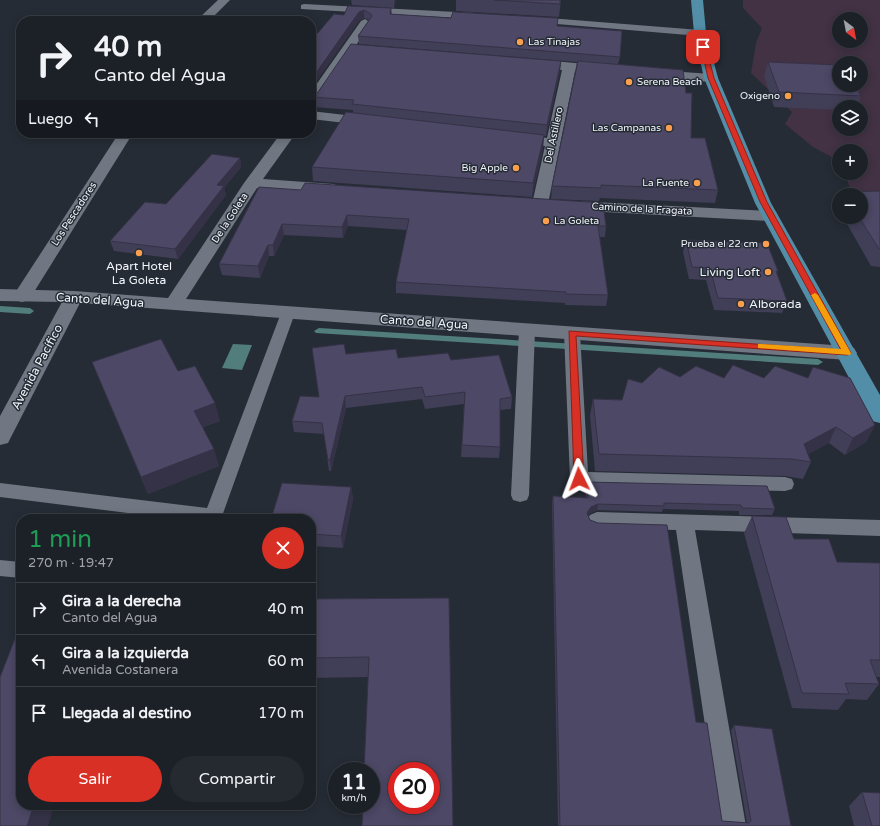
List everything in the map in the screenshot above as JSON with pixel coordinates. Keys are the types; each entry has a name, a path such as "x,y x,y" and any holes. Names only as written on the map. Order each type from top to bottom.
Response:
{"main road":[{"path":"697,0 699,30 711,78 770,216 880,415"}],"street":[{"path":"207,16 224,0"},
{"path":"316,95 365,23"},
{"path":"349,48 365,49"},
{"path":"522,63 616,71"},
{"name":"Del Astillero","path":"532,203 552,142 569,67"},
{"path":"640,73 711,78"},
{"path":"316,116 389,124"},
{"path":"497,136 552,142"},
{"name":"Los Pescadores","path":"22,296 123,138"},
{"name":"De la Goleta","path":"173,305 252,183 285,138"},
{"path":"252,183 345,190"},
{"name":"Camino de la Fragata","path":"532,203 770,216"},
{"name":"Canto del Agua","path":"0,295 74,297 288,313 526,339 847,353"},
{"name":"Avenida Pacífico","path":"0,437 74,297"}],"lane":[{"path":"330,8 335,0"},
{"path":"304,6 488,17"},
{"path":"527,20 598,24 641,29 699,30"},
{"path":"214,514 288,313"},
{"path":"520,495 526,339"},
{"path":"572,342 579,479 785,484"},
{"path":"0,490 197,514"},
{"path":"597,520 880,528"},
{"path":"684,522 733,826"},
{"path":"0,568 16,570"}],"shaded area":[{"path":"743,0 880,0 880,248 868,215 868,188 850,188 847,180 868,180 868,144 832,144 832,157 813,147 785,124 792,112 751,73 756,43 762,28 743,8"},
{"path":"233,344 252,345 242,370 222,368"}],"building":[{"path":"494,0 560,0 560,4"},
{"path":"348,6 391,8 390,14 451,18 453,12 558,18 557,26 622,31 620,57 358,36 372,16 364,10 359,12 316,73 316,35 334,14 344,15"},
{"path":"351,44 561,61 547,125 352,104 354,100 316,97 316,95"},
{"path":"578,61 683,70 686,93 692,93 691,138 705,138 718,190 601,185 601,188 552,186"},
{"path":"768,62 832,65 832,92 859,92 861,96 779,92"},
{"path":"346,112 544,135 533,183 312,167"},
{"path":"212,154 240,158 217,185 224,186 175,249 110,241 145,202 166,204"},
{"path":"305,183 603,203 606,226 598,226 608,295 566,294 566,292 396,282 409,219 347,215 342,227 282,224 273,245 268,245 258,266 219,264 259,187 301,190"},
{"path":"868,191 880,191 880,249 863,224 868,224"},
{"path":"686,240 767,243 778,271 776,271 787,301 718,298 710,268 692,267"},
{"path":"161,339 178,371 195,366 215,403 194,411 214,449 141,477 92,362"},
{"path":"344,344 346,354 396,349 398,358 448,353 451,360 499,355 512,397 500,399 500,447 462,445 465,392 425,397 422,387 345,396 330,460 328,460 322,423 292,421 300,396 319,397 312,348"},
{"path":"733,365 764,378 775,366 808,378 813,367 850,378 875,425 853,438 836,427 804,444 811,462 792,459 599,454 593,399 622,400 628,379 642,383 659,367 680,377 696,366 724,378"},
{"path":"586,482 767,486 775,509 742,508 741,505 664,503 664,506 598,504 591,507 587,513 590,520 598,523 667,525 696,722 707,723 722,821 749,823 751,821 734,725 772,729 791,826 560,826 553,496 588,498"},
{"path":"282,483 351,487 341,536 316,534 316,514 273,514"},
{"path":"752,516 786,517 794,539 829,539 837,562 880,563 880,660 870,660 879,684 845,683 849,694 802,693"},
{"path":"449,598 453,826 362,826 363,814 380,814 380,762 364,762 369,657 316,658 316,599"},
{"path":"16,636 16,810 32,810 27,826 0,826 0,677"},
{"path":"862,792 880,793 880,826 872,826"}],"waterway":[{"path":"0,309 30,311"},
{"path":"319,331 818,362"}],"slow traffic":[{"path":"761,346 847,353 815,295"}],"place":[{"name":"Las Tinajas","path":"520,42"},
{"name":"Serena Beach","path":"629,82"},
{"name":"Oxigeno","path":"788,96"},
{"name":"Las Campanas","path":"669,128"},
{"name":"Big Apple","path":"516,168"},
{"name":"La Fuente","path":"697,183"},
{"name":"La Goleta","path":"546,221"},
{"name":"Prueba el 22 cm","path":"766,244"},
{"name":"Apart Hotel La Goleta","path":"139,253"},
{"name":"Living Loft","path":"768,272"},
{"name":"Alborada","path":"741,304"}],"route":[{"path":"579,479 571,339 572,333 847,353 763,202 711,78 703,47"}]}
